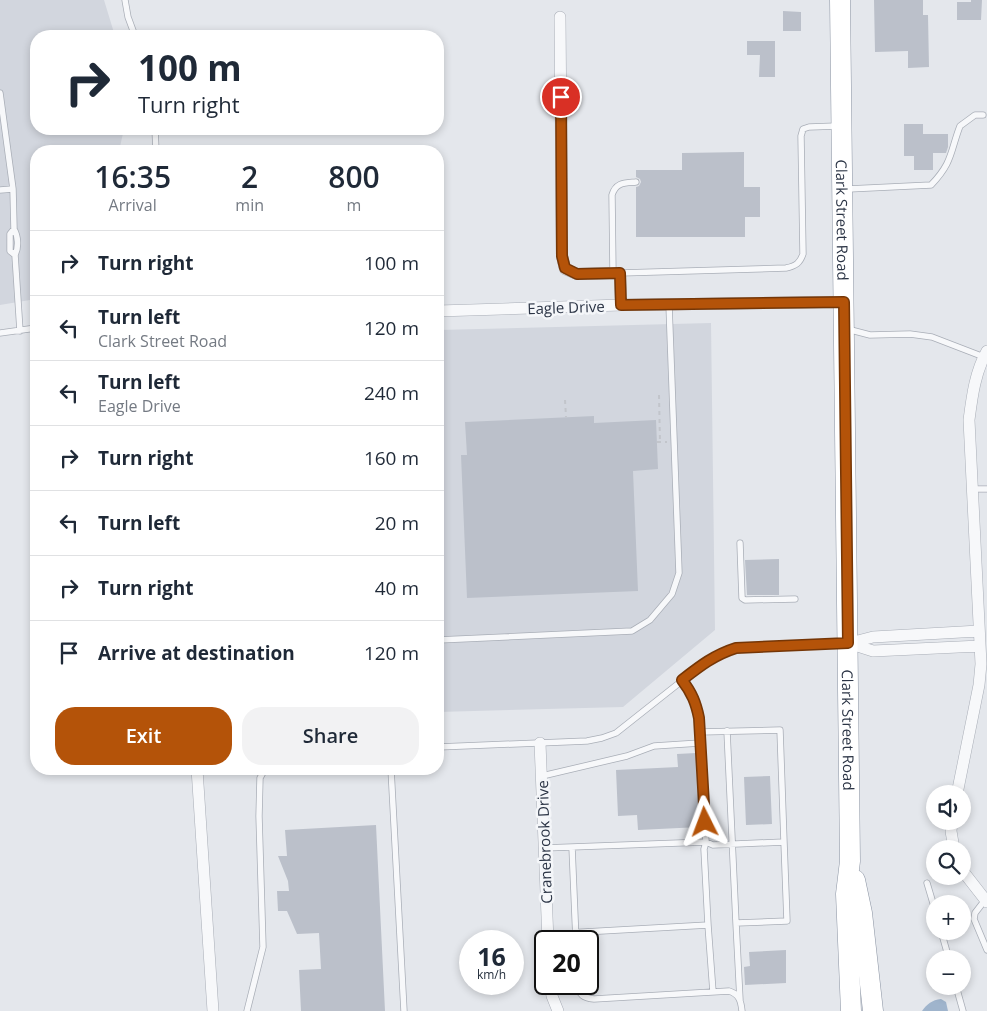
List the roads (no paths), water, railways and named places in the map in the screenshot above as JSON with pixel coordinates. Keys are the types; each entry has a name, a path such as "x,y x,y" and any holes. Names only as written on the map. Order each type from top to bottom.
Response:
{"highway":[{"name":"Clark Street Road","path":"840,0 850,861 846,894 851,1011"},
{"name":"Clark Street Road","path":"850,861 858,892 873,1011"}],"street":[{"path":"560,17 562,256 565,268 577,274 616,273 621,305"},
{"name":"Eagle Drive","path":"444,311 621,305 844,302"},
{"path":"959,785 979,685 981,664 969,420 974,384 985,354"},
{"path":"848,643 873,637 979,631"},
{"path":"848,643 873,651 980,646"},
{"name":"Cranebrook Drive","path":"540,743 548,930"},
{"path":"197,775 213,1011"},
{"path":"971,882 986,901"},
{"path":"552,995 558,1011"}],"lane":[{"path":"125,0 128,18 133,30"},
{"path":"0,93 13,189 14,229 10,234 10,250 14,255 20,331"},
{"path":"848,189 931,185 942,173 950,159 960,126 975,116 983,115"},
{"path":"636,182 618,184 614,188 612,195 616,273 786,268 795,266 801,261 803,254 801,136 803,130 809,127 842,126"},
{"path":"0,190 13,189"},
{"path":"444,640 632,631 650,620 672,594 679,573 669,305"},
{"path":"0,334 30,329"},
{"path":"845,329 870,335 910,334 932,337 985,354"},
{"path":"972,489 987,489"},
{"path":"740,543 742,598 744,600 795,599"},
{"path":"444,747 587,741 602,738 616,733 682,680 721,652 736,648 848,643"},
{"path":"682,680 691,692 696,704 700,732 712,992"},
{"path":"700,732 780,730 788,921 736,923"},
{"path":"727,731 742,1011"},
{"path":"542,776 628,756 654,746 700,743"},
{"path":"247,1011 263,947 259,816 262,775"},
{"path":"392,775 404,1011"},
{"path":"544,848 706,842 713,845 784,842"},
{"path":"572,847 575,930"},
{"path":"986,901 975,913 974,919 987,950"},
{"path":"599,931 708,925"},
{"path":"581,995 594,999 729,991 735,993 740,1000"},
{"path":"959,995 963,1011"}],"water":[{"path":"941,999 946,1002 948,1011 922,1011 930,1003"}]}
